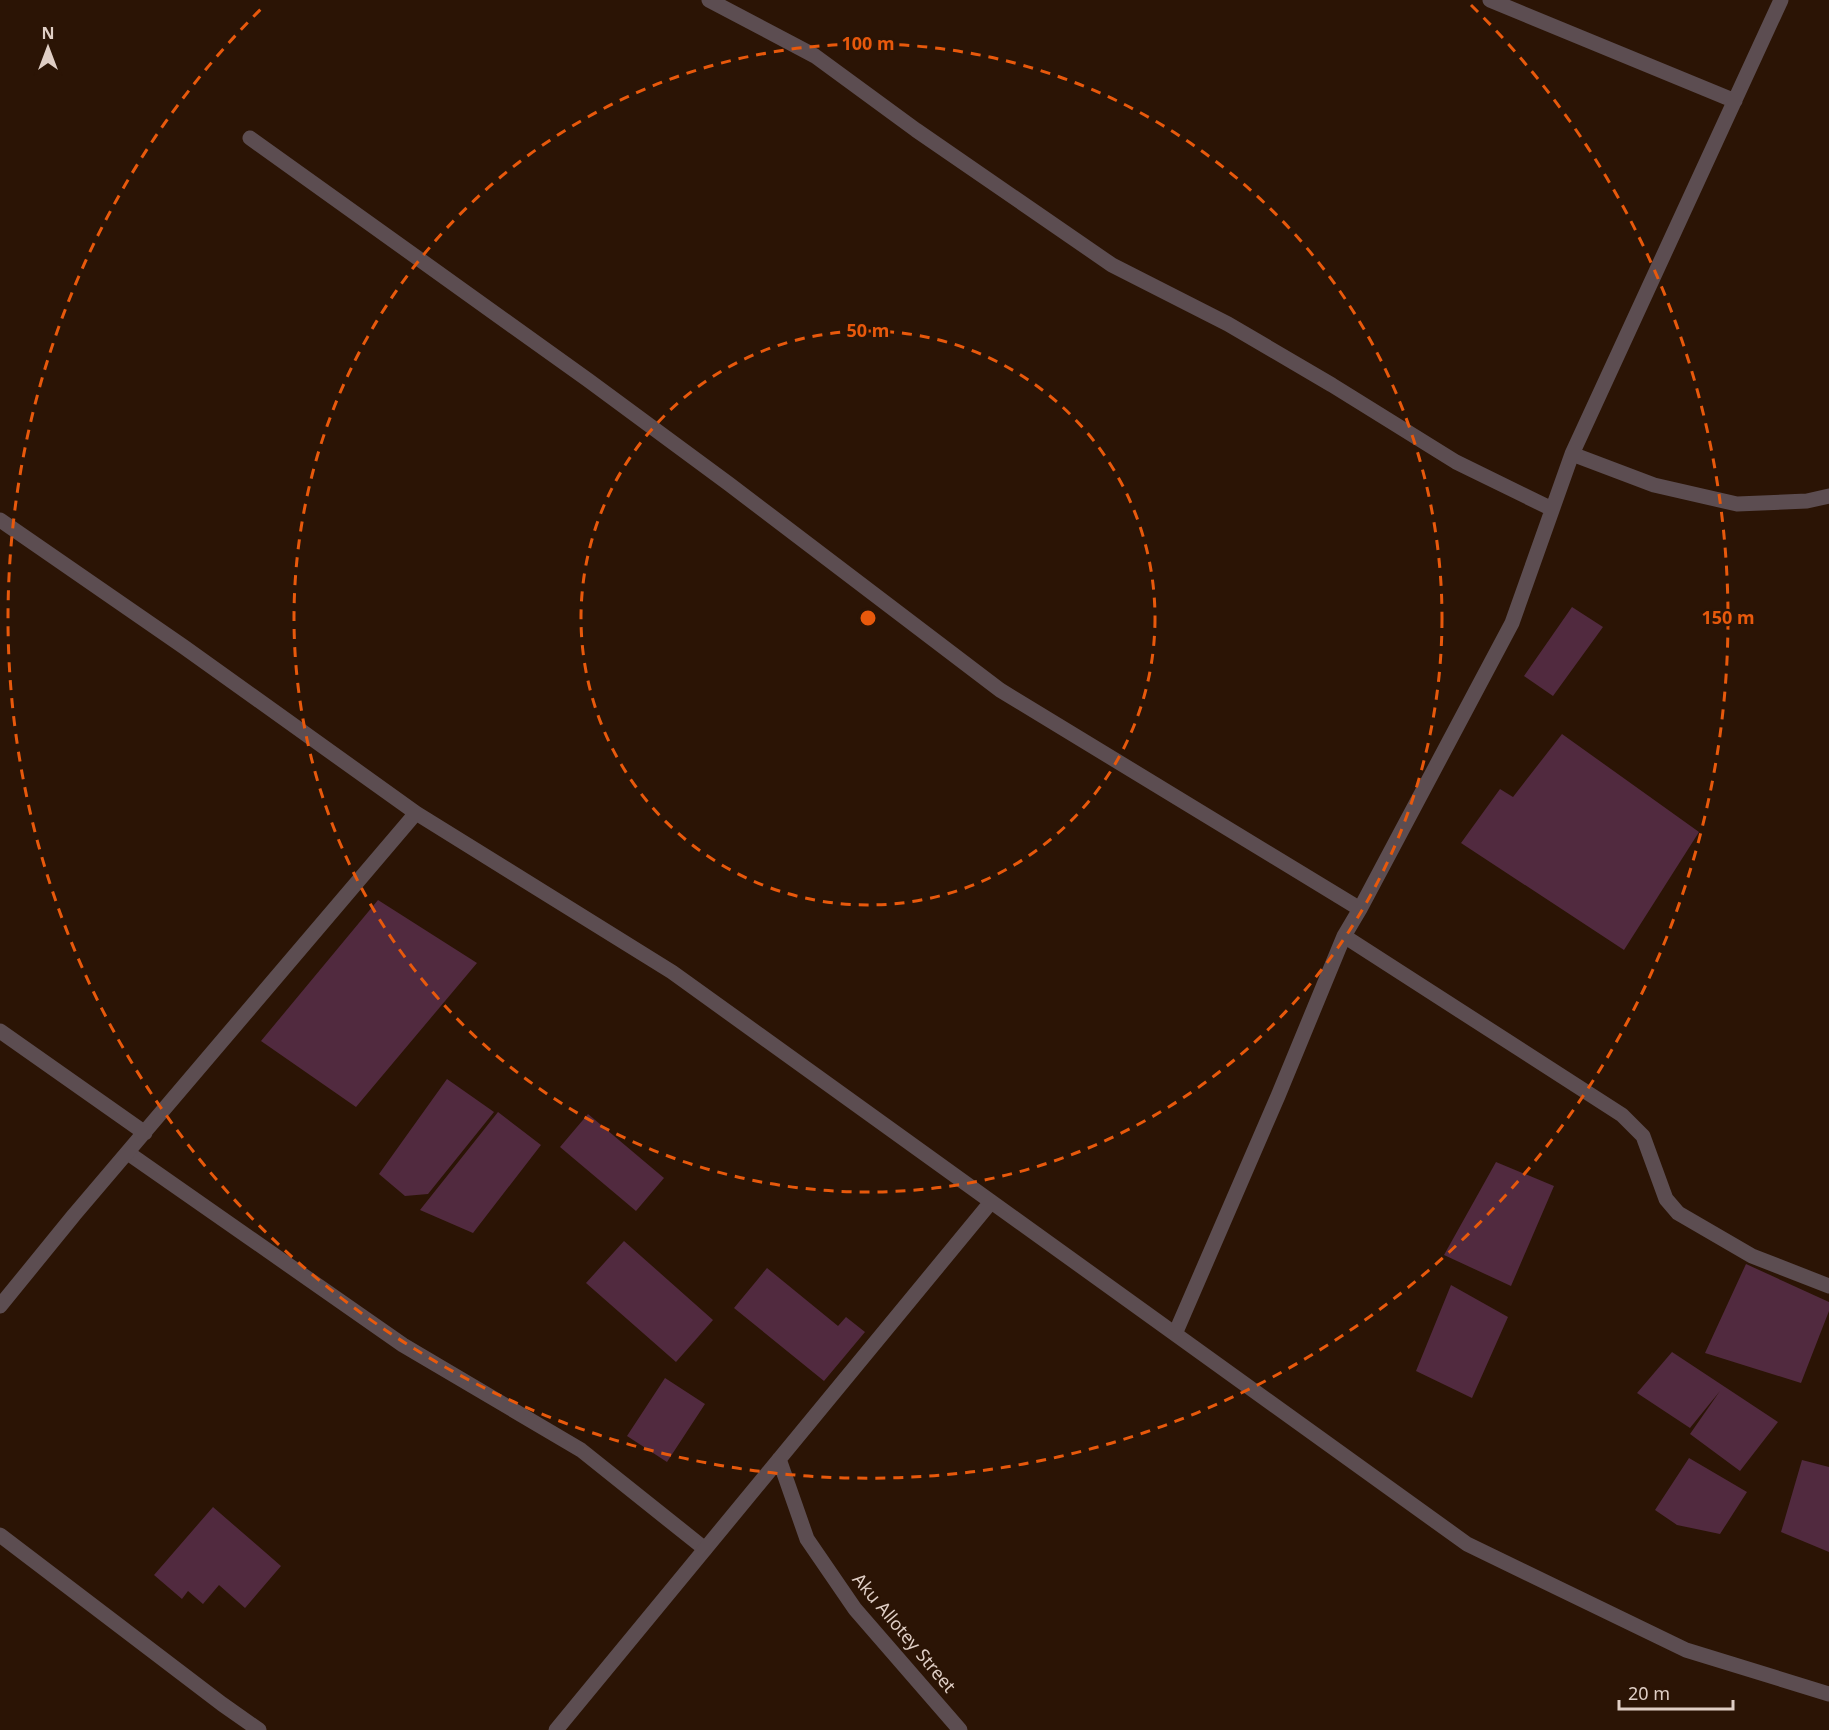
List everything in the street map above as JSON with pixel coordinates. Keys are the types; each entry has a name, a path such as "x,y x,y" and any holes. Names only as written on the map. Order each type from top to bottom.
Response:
{"street":[{"path":"709,0 815,56 916,130 1112,265 1228,324 1456,462 1552,509"},
{"path":"1490,0 1735,101"},
{"path":"1175,1334 1344,936 1512,622 1572,454 1781,0"},
{"path":"250,138 617,400 1000,690 1360,909"},
{"path":"1572,454 1654,485 1737,504 1807,501 1829,496"},
{"path":"0,520 184,647 416,813 672,972 1467,1544 1686,1650 1829,1694"},
{"path":"0,1306 416,813"},
{"path":"1344,936 1622,1115 1643,1136 1666,1199 1678,1213 1752,1256 1829,1286"},
{"path":"0,1031 146,1133"},
{"path":"128,1153 403,1345 581,1450 705,1549"},
{"path":"556,1730 991,1202"},
{"name":"Aku Allotey Street","path":"779,1459 807,1539 855,1609 960,1730"},
{"path":"0,1535 259,1730"}],"building":[{"path":"1572,607 1603,627 1553,696 1524,676"},
{"path":"1562,734 1699,832 1624,950 1461,843 1500,789 1513,797"},
{"path":"378,900 477,963 356,1107 261,1041"},
{"path":"447,1079 494,1112 428,1194 405,1196 379,1174"},
{"path":"498,1112 541,1145 473,1233 420,1210"},
{"path":"588,1114 664,1178 636,1211 560,1147"},
{"path":"1496,1162 1554,1186 1511,1286 1444,1255"},
{"path":"624,1241 713,1320 676,1362 586,1283"},
{"path":"1746,1264 1829,1302 1829,1311 1801,1383 1705,1353"},
{"path":"767,1268 838,1326 846,1317 865,1332 824,1381 734,1308"},
{"path":"1451,1285 1508,1317 1472,1398 1416,1371"},
{"path":"1672,1352 1778,1422 1740,1471 1690,1434 1720,1391 1690,1428 1637,1393"},
{"path":"665,1378 705,1404 667,1462 627,1436"},
{"path":"1689,1458 1747,1492 1720,1534 1677,1525 1655,1510"},
{"path":"1802,1460 1829,1467 1829,1552 1781,1532"},
{"path":"213,1507 281,1566 245,1608 219,1585 203,1604 188,1591 182,1599 154,1575"}]}
